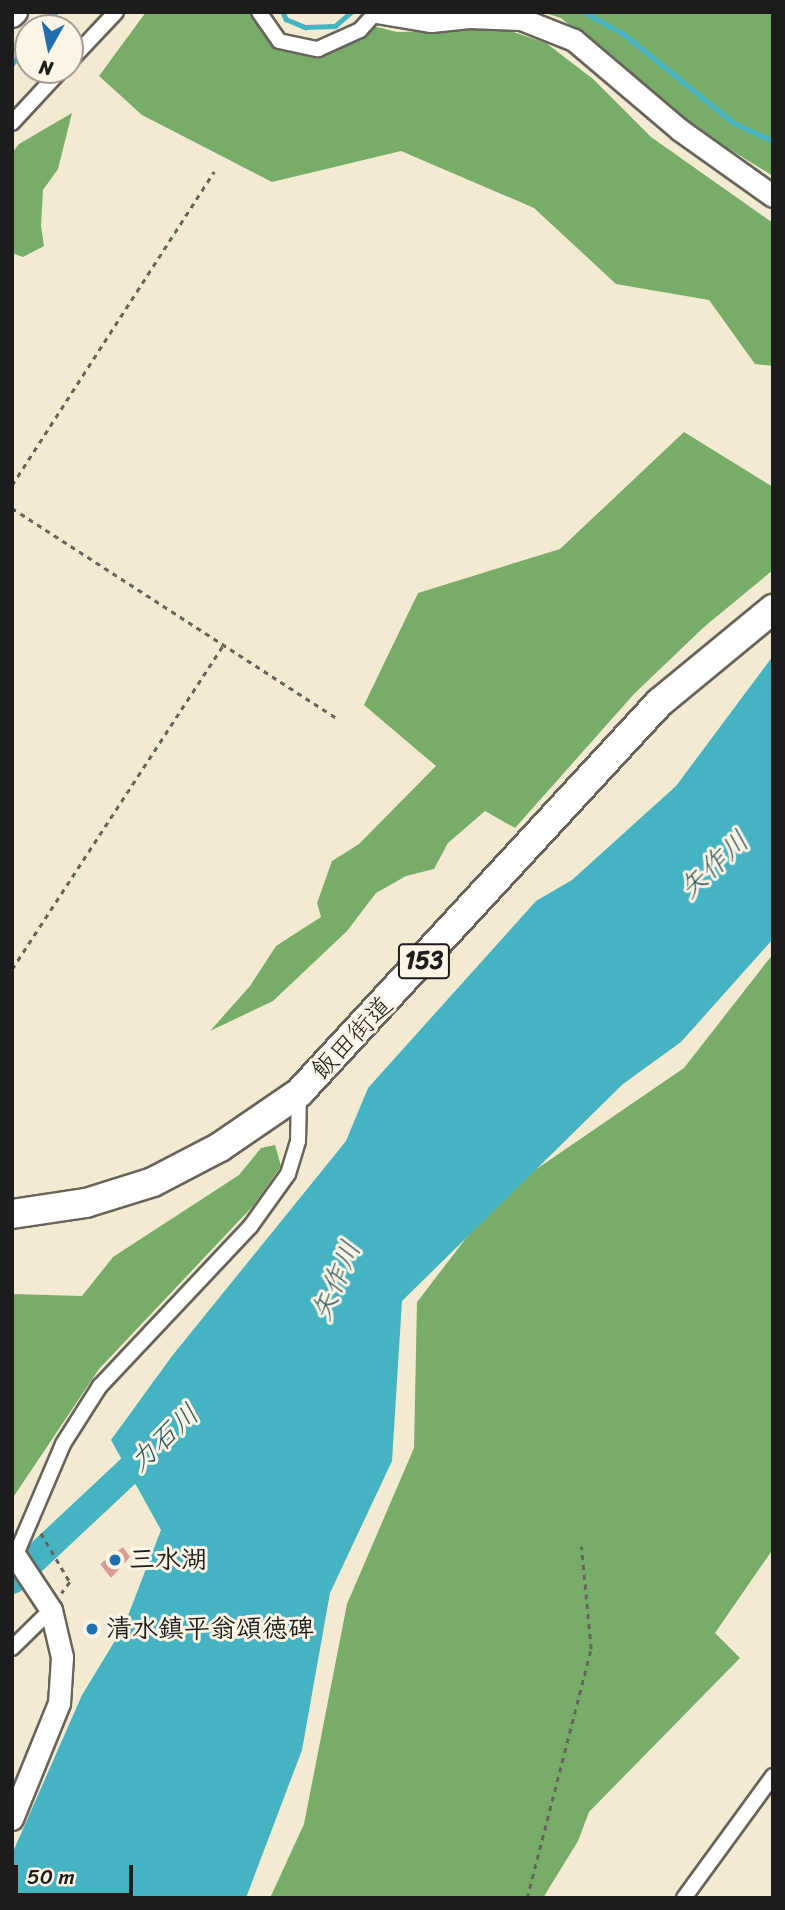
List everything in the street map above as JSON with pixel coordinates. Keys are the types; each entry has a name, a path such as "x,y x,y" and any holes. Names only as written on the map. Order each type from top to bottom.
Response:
{"highway":[{"name":"飯田街道","path":"12,1214 86,1203 153,1182 219,1147 299,1093 659,703 773,609"}],"street":[{"path":"84,46 116,12"},
{"path":"259,12 279,41 318,49 360,30 376,12 431,21 470,17 521,19 575,40 680,130 773,196"},
{"path":"12,122 48,84"},
{"path":"12,1819 59,1703 62,1657 50,1607 15,1551 63,1444 100,1386 250,1227 288,1174 298,1141 299,1093"},
{"path":"12,1648 50,1607"},
{"path":"684,1898 773,1776"}],"path":[{"path":"12,485 214,171"},
{"path":"12,508 338,719"},
{"path":"12,969 224,644"},
{"path":"40,1532 69,1580"},
{"path":"527,1898 592,1649 581,1546"}],"green space":[{"path":"146,12 249,12 279,38 311,41 369,25 397,32 504,29 546,43 593,79 651,137 773,223 773,366 755,364 709,300 616,284 534,208 401,151 272,182 142,115 99,76"},
{"path":"542,12 773,12 773,176 692,126 561,18"},
{"path":"72,113 58,169 43,190 41,226 44,246 23,257 12,253 12,153 19,144"},
{"path":"684,432 773,487 773,570 704,627 634,694 515,828 485,811 448,843 434,869 406,876 376,893 347,931 273,1001 210,1031 250,986 276,946 321,917 317,903 332,861 359,844 436,766 364,705 418,593 560,549"},
{"path":"773,954 773,1549 715,1633 740,1658 589,1812 578,1841 543,1898 270,1898 304,1824 347,1604 414,1448 417,1302 500,1194 684,1068"},
{"path":"275,1145 281,1166 253,1206 99,1369 12,1499 12,1294 82,1296 113,1257 239,1175 261,1148"}],"water":[{"name":"矢作川","path":"773,656 773,939 681,1042 623,1084 402,1301 392,1461 330,1593 302,1750 246,1898 12,1898 12,1854 82,1695 124,1626 161,1530 111,1440 172,1356 346,1141 368,1088 536,901 572,880 676,786"}],"building":[{"name":"三水湖","path":"123,1547 130,1557 111,1578 100,1564"}],"waterway":[{"path":"283,12 286,19 305,27 335,26 351,12"},
{"path":"584,12 624,34 734,123 773,141"},
{"name":"力石川","path":"12,1580 155,1446"}],"place":[{"name":"三水湖","path":"115,1560"},
{"name":"清水鎮平翁頌徳碑","path":"92,1629"}]}
